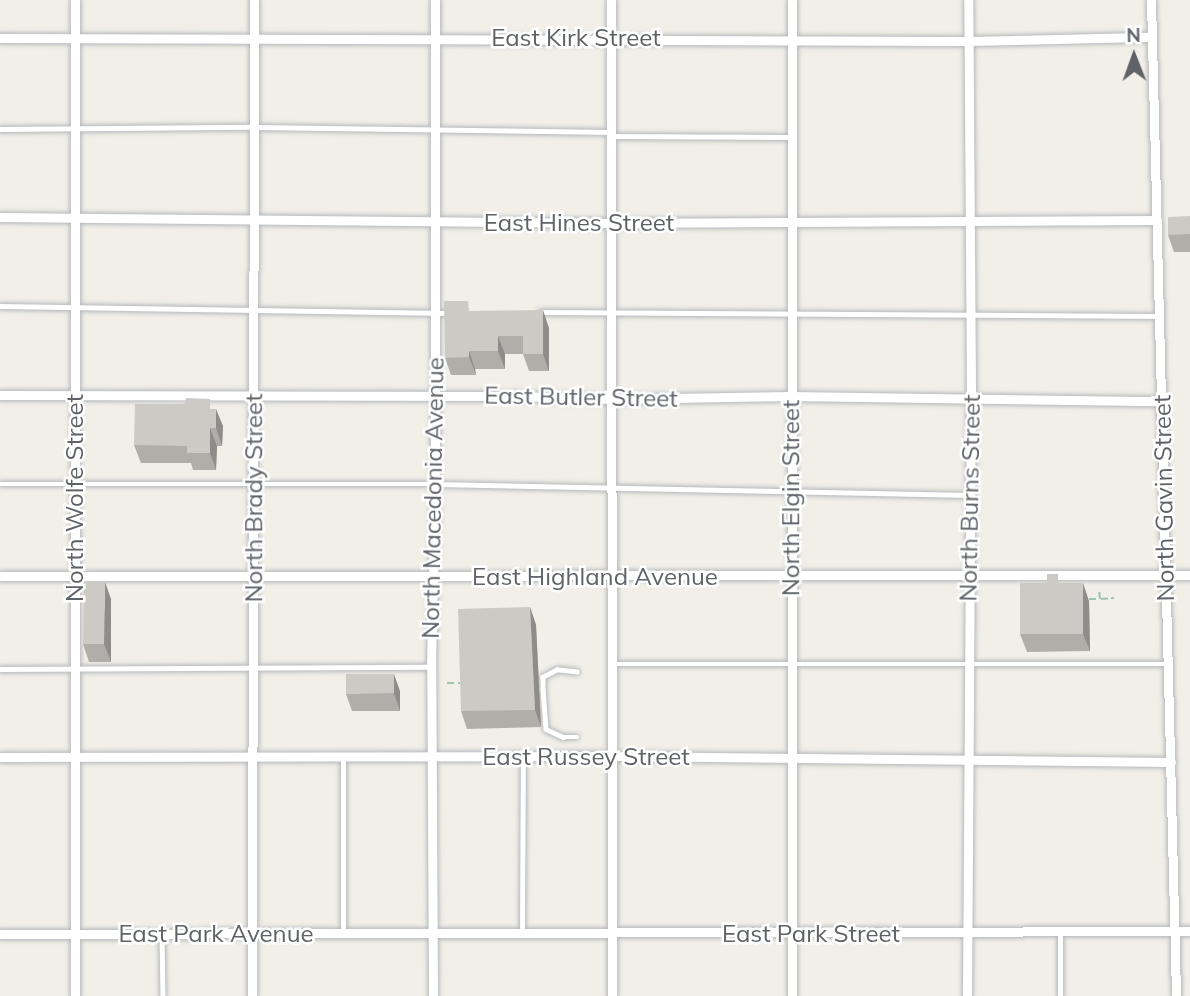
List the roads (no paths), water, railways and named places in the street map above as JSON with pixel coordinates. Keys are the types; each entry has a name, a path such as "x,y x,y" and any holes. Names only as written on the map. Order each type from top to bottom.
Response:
{"street":[{"name":"North Wolfe Street","path":"75,0 75,996"},
{"name":"North Brady Street","path":"252,996 254,0"},
{"name":"North Macedonia Avenue","path":"433,996 431,667 435,484 435,0"},
{"path":"611,0 612,489 609,576 612,996"},
{"name":"North Elgin Street","path":"792,0 792,996"},
{"name":"North Burns Street","path":"967,996 967,664 971,398 968,0"},
{"name":"North Gavin Street","path":"1151,0 1176,996"},
{"name":"East Kirk Street","path":"0,38 968,41 1151,37"},
{"name":"East Hines Street","path":"0,217 435,223 971,223 1157,220"},
{"name":"East Butler Street","path":"0,395 612,399 790,396 1162,401"},
{"name":"East Highland Avenue","path":"0,576 792,578 1190,575"},
{"name":"East Russey Street","path":"0,757 76,759 431,755 1171,762"},
{"name":"East Park Street","path":"432,934 1190,932"},
{"name":"East Park Avenue","path":"0,934 432,934"}],"lane":[{"path":"0,129 254,127 792,137"},
{"path":"0,306 461,313"},
{"path":"537,312 1160,316"},
{"path":"0,484 435,484 970,495"},
{"path":"611,664 1167,664"},
{"path":"0,669 431,667"},
{"path":"577,672 558,670 543,677 543,689 546,729 563,737 577,737"},
{"path":"343,756 343,933"},
{"path":"522,932 523,757"},
{"path":"1060,933 1060,996"},
{"path":"162,934 163,996"}]}
